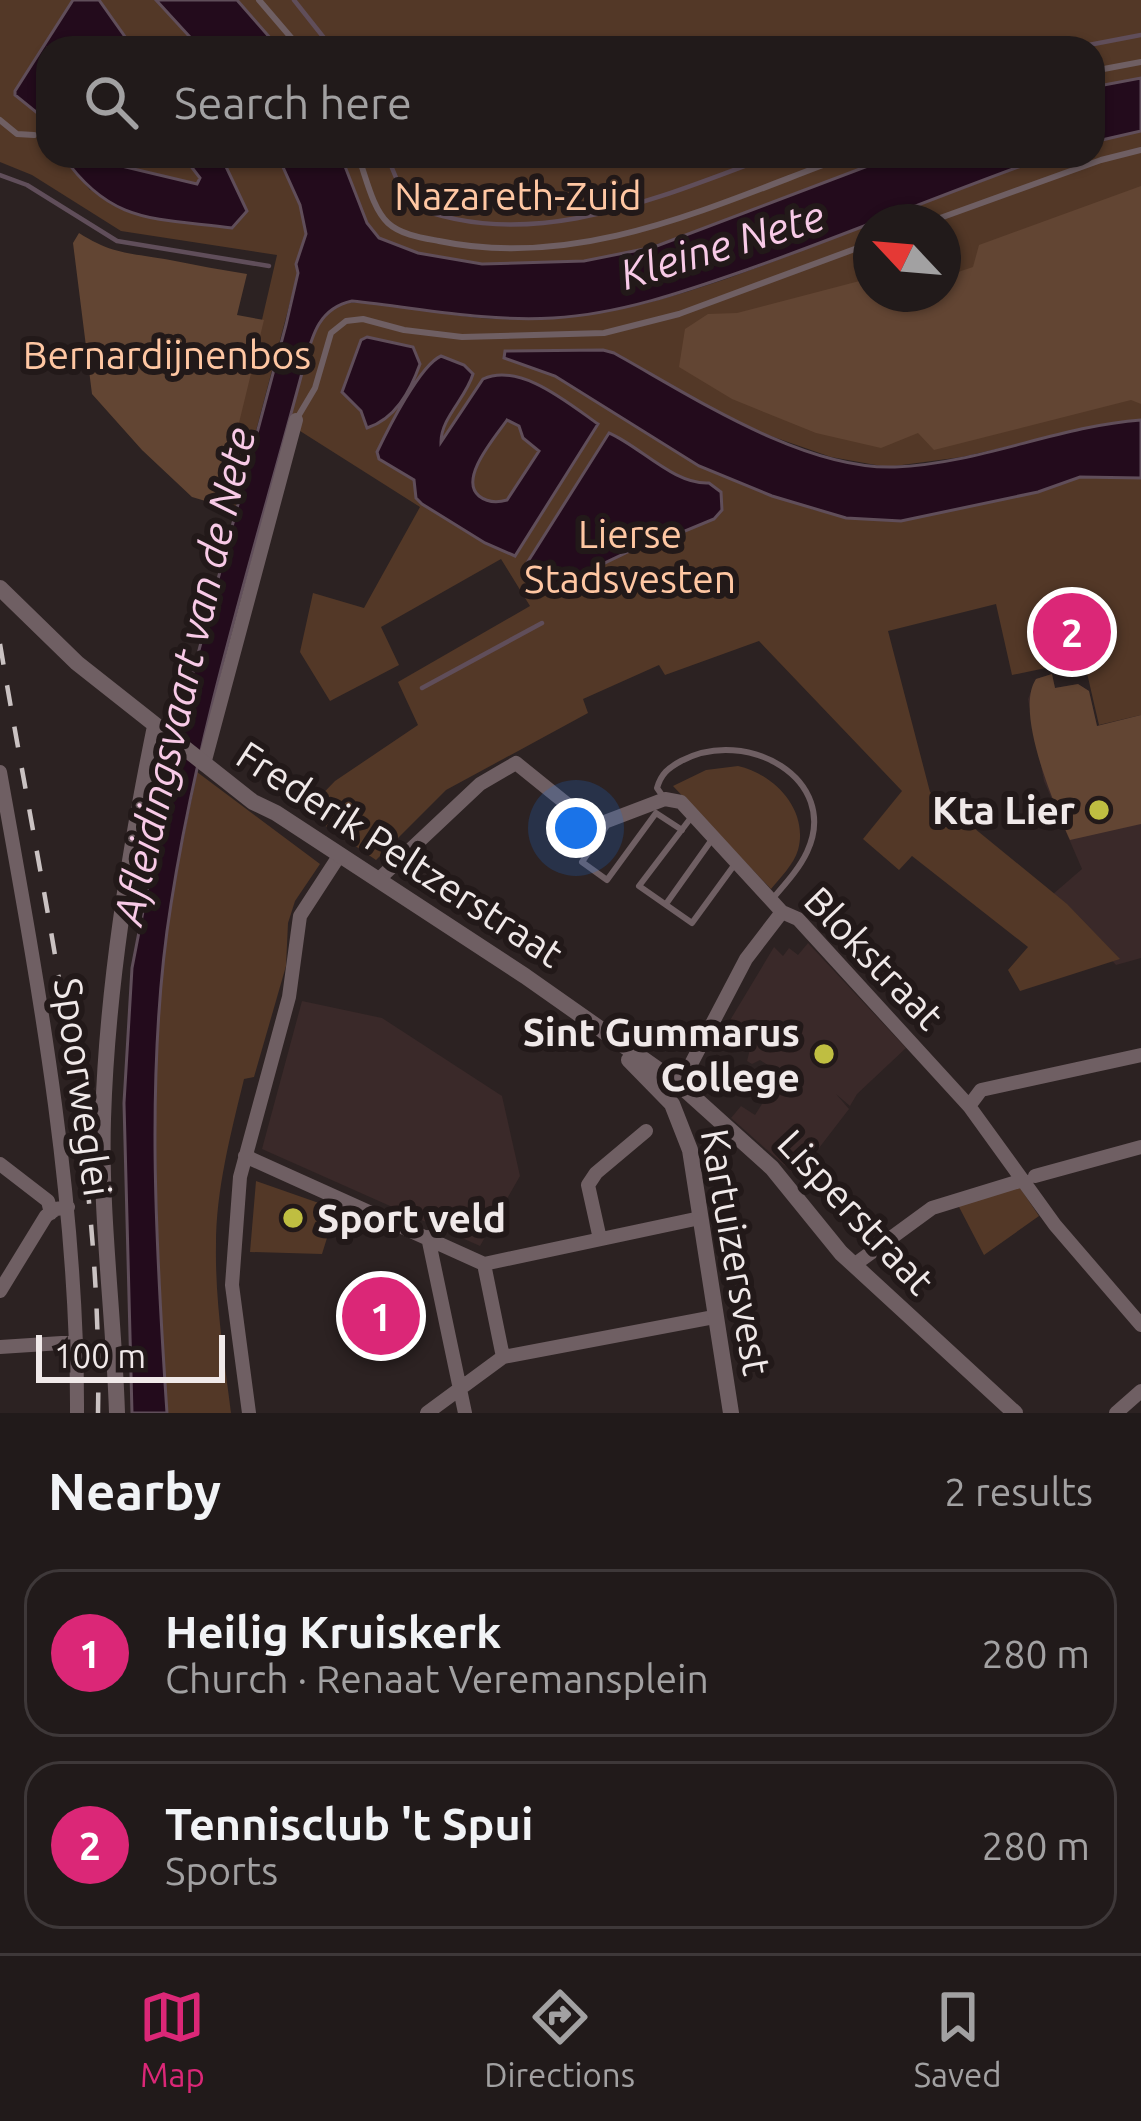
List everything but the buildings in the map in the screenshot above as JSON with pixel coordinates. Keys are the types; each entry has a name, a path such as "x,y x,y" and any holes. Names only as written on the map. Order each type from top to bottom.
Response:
{"street":[{"path":"202,762 296,420"},
{"name":"Frederik Peltzerstraat","path":"1,585 77,663 253,802 277,813 567,1004 680,1085"},
{"path":"118,1413 104,1095 115,982 155,726"},
{"path":"378,880 480,784 515,763 594,826 664,799"},
{"name":"Spoorweglei","path":"0,772 68,1208 77,1413"},
{"name":"Blokstraat","path":"664,799 681,802 693,814 969,1106 1029,1178 1055,1225 1141,1325"},
{"path":"249,1413 234,1216 245,1156 289,997 300,916 339,856"},
{"path":"654,1083 680,1085 777,906"},
{"name":"Frederik Peltzerstraat","path":"610,1038 676,1111"},
{"path":"969,1106 982,1090 1141,1055"},
{"name":"Lisperstraat","path":"680,1085 772,1168 854,1265 1015,1413"},
{"path":"676,1111 688,1103 702,1106"},
{"name":"Kartuizersvest","path":"676,1111 690,1150 731,1413"},
{"path":"599,1239 588,1185 646,1131"},
{"path":"854,1265 932,1208 1141,1147"},
{"path":"245,1156 484,1264 700,1218"},
{"path":"0,1164 48,1201 51,1213"},
{"path":"0,1291 51,1213 68,1208"},
{"path":"428,1237 465,1413"},
{"path":"484,1264 502,1357"},
{"path":"427,1413 502,1357 714,1317"},
{"path":"0,1347 77,1342"},
{"path":"1116,1413 1141,1391"}],"lane":[{"path":"259,0 290,36"},
{"path":"1105,68 1141,62"},
{"path":"0,120 17,134 34,134"},
{"path":"1105,159 1141,150"},
{"path":"363,168 390,225 422,238 483,248 600,242 814,168"},
{"path":"961,210 1079,168"},
{"path":"296,420 315,388 331,333 346,321 363,319 462,337 604,333 679,314 853,250"},
{"path":"664,799 657,788 659,778 668,768 707,750 749,750 792,773 811,811 812,831 809,849 777,906"},
{"path":"610,822 582,862 608,880 656,813 682,830"},
{"path":"693,814 639,886 692,923 736,862"},
{"path":"667,904 714,837"},
{"path":"414,1258 432,1256"}],"shaded area":[{"name":"Kta Lier","path":"1052,674 1055,688 1078,684 1089,691 1097,726 1141,715 1141,958 1116,965 1052,895 1082,869 1044,781 1028,699 1036,679"},
{"name":"Sint Gummarus College","path":"808,943 906,1048 850,1106 836,1094 849,1109 819,1148 792,1172 731,1118 741,1106 755,1115 781,1074 760,1060 747,1061 750,1049 743,1035 726,1027 774,947 783,956 789,948 798,955"},
{"path":"302,1001 382,1018 502,1096 520,1176 480,1246 262,1149"}],"green space":[{"path":"0,0 73,0 51,36 36,36 36,61 15,95 36,109 36,168 73,168 90,190 247,211 227,168 284,168 303,214 306,238 235,510 219,505 277,255 121,231 32,175 0,162"},
{"path":"99,0 156,0 189,36 124,36"},
{"path":"237,0 1141,0 1141,78 1105,85 1105,36 268,36"},
{"name":"Lierse Stadsvesten","path":"1141,131 1141,420 962,457 887,467 831,457 756,431 603,350 505,352 504,357 555,376 699,466 814,510 901,521 1037,492 1080,477 1141,478 1141,715 1099,725 1084,660 1012,675 996,604 888,631 930,792 1067,904 1120,959 1020,991 1008,970 1028,947 912,856 899,870 863,839 902,791 759,641 665,675 659,665 583,699 588,713 446,790 376,860 305,812 335,781 418,725 398,682 530,606 501,559 381,627 399,665 330,701 300,652 313,593 364,608 420,507 289,424 310,342 325,314 346,303 498,319 595,314 676,295 853,230 853,312 961,312 961,204 922,204 1017,168 1105,168 1105,139"},
{"path":"130,168 192,168 200,178 197,184"},
{"name":"Nazareth-Zuid","path":"345,168 863,168 673,239 559,263 501,265 402,249 373,231"},
{"path":"1141,186 1141,404 1131,400 934,450 918,433 881,448 816,433 732,399 679,367 685,329 708,314 737,313 853,283 853,312 961,312 961,271 973,267 979,245"},
{"name":"Bernardijnenbos","path":"79,233 123,252 247,274 237,315 264,320 219,505 192,497 92,394 73,243"},
{"name":"Kta Lier","path":"1052,674 1055,688 1078,684 1089,691 1097,726 1141,715 1141,824 1070,840 1039,759 1030,713 1036,679"},
{"path":"738,766 776,786 798,821 796,855 771,889 673,786 706,770"},
{"path":"197,772 320,864 295,901 288,923 286,966 254,1077 244,1079 221,1182 217,1287 231,1413 167,1413 164,1360 157,1043 170,907"},
{"name":"Sport veld","path":"256,1181 336,1209 322,1254 250,1252"},
{"path":"1018,1185 1039,1216 984,1255 958,1205"}],"water":[{"path":"73,0 99,0 124,36 50,36"},
{"path":"156,0 237,0 268,36 189,36"},
{"path":"36,58 36,112 15,91"},
{"path":"1141,78 1141,131 1105,139 1105,85"},
{"path":"73,168 129,168 197,184 200,178 192,168 227,168 247,211 232,228 158,219 118,206"},
{"name":"Kleine Nete","path":"283,168 346,168 367,223 379,238 418,253 482,264 584,261 654,247 862,168 1017,168 922,204 853,204 853,230 628,307 528,319 352,301 322,319 308,350 229,637 171,904 155,1093 167,1413 132,1413 124,1103 132,968 180,721 306,234 300,205"},
{"path":"367,337 413,347 420,364 400,403 367,428 361,411 342,392 361,340"},
{"path":"603,350 750,428 823,457 860,465 926,464 1079,429 1141,420 1141,478 1080,477 1038,492 901,521 846,518 772,496 699,466 555,376 504,358 505,351"},
{"path":"441,356 473,374 445,425 441,442 483,379 497,375 543,387 598,424 515,556 422,504 416,498 414,480 379,459 377,452 397,414","holes":["507,420 519,426 523,438 539,451 507,500 486,500 474,489 476,469"]},
{"path":"609,433 683,478 709,483 721,492 722,510 714,519 649,546 641,545 567,586 544,582 531,575 527,563"}],"waterway":[{"path":"294,0 322,36"},
{"path":"1105,42 1141,35"},
{"path":"392,168 407,204 452,219 499,224 592,215 739,168"},
{"path":"0,175 27,185 117,241 269,266"},
{"path":"422,688 542,623"}],"railway":[{"path":"0,644 80,1124 97,1317 98,1413"}],"place":[{"name":"Tennisclub 't Spui","path":"1072,632"},
{"name":"Kta Lier","path":"1099,810"},
{"name":"Sint Gummarus College","path":"824,1054"},
{"name":"Sport veld","path":"293,1218"},
{"name":"Heilig Kruiskerk","path":"381,1316"}],"water label":[{"name":"Afleidingsvaart van de Nete","path":"184,676"}]}
